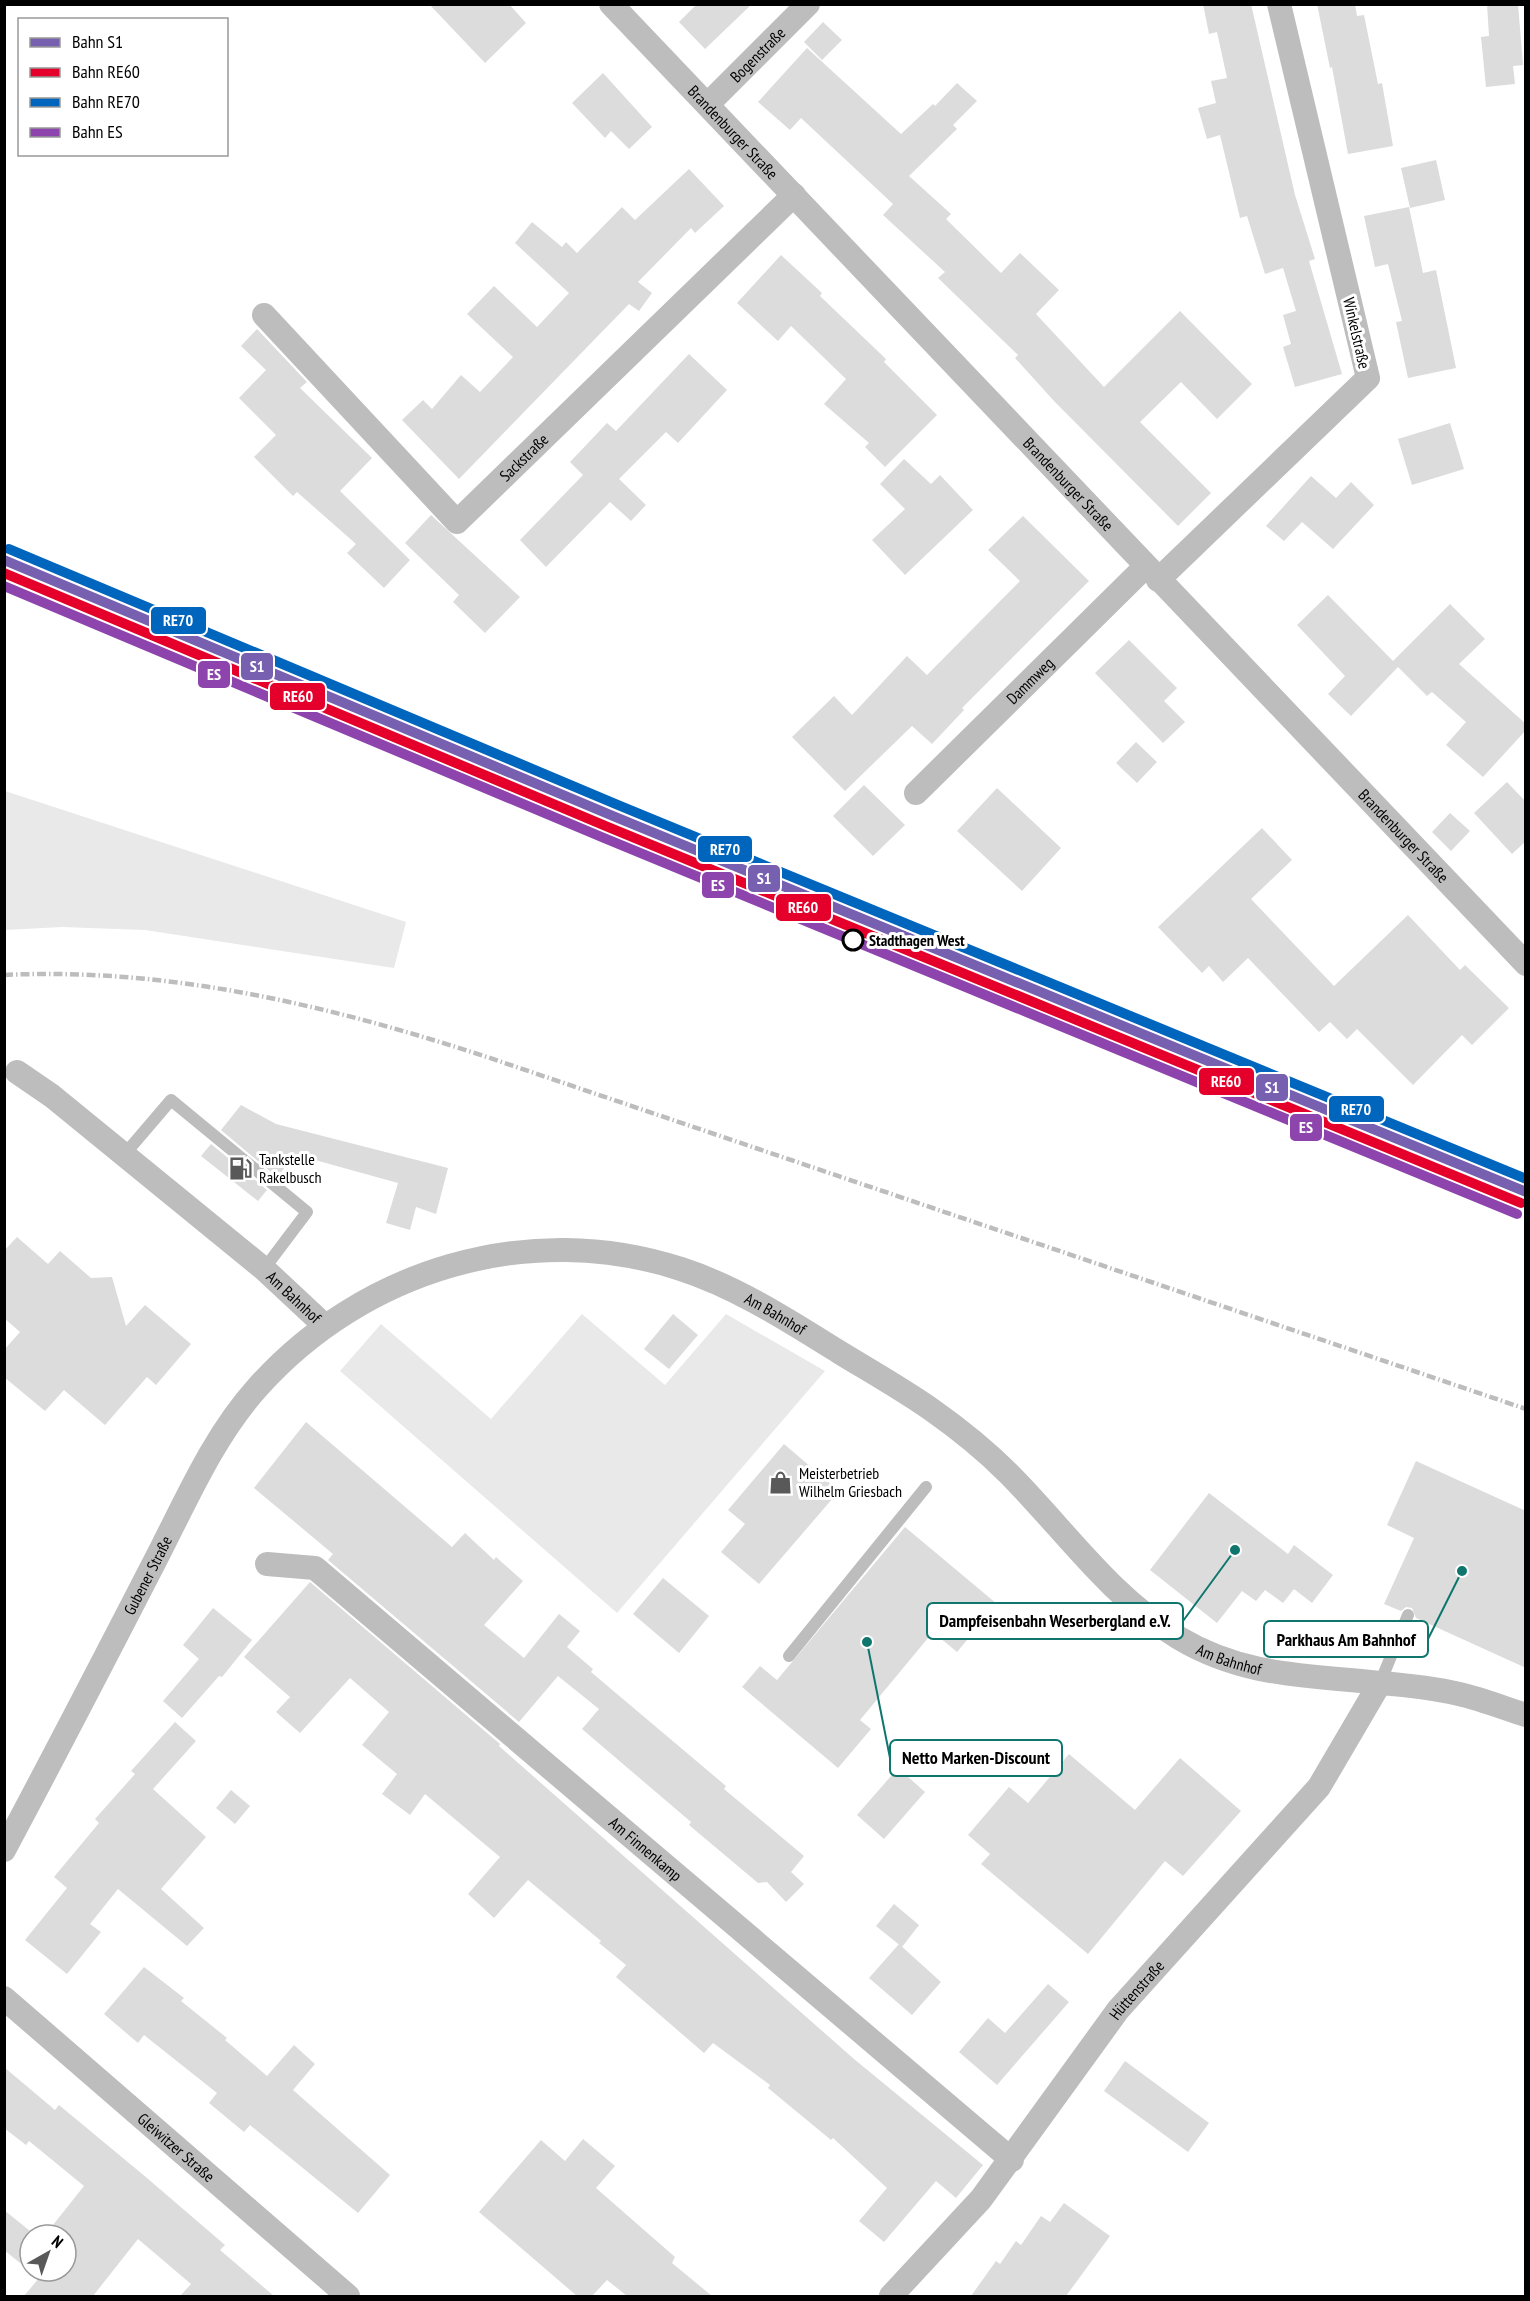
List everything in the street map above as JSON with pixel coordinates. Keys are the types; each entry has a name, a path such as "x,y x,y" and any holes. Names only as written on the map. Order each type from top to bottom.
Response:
{"street":[{"name":"Brandenburger Straße","path":"612,4 1152,574 1526,964"},
{"name":"Bogenstraße","path":"708,104 808,4"},
{"name":"Winkelstraße","path":"1152,574 1368,378 1279,4"},
{"name":"Sackstraße","path":"264,315 457,522 794,195"},
{"name":"Dammweg","path":"916,793 1152,574"},
{"name":"Am Bahnhof","path":"17,1072 52,1096 264,1269 324,1325 373,1295 405,1281 464,1262 516,1251 559,1249 622,1254 682,1269 738,1293 797,1326 939,1416 1010,1475 1100,1576 1129,1603 1180,1639 1231,1663 1286,1676 1380,1683 1456,1693 1526,1714"},
{"name":"Gubener Straße","path":"4,1850 203,1466 254,1391 300,1344 324,1325"},
{"name":"Am Finnenkamp","path":"267,1564 315,1568 1012,2160"},
{"name":"Hüttenstraße","path":"891,2296 981,2199 1012,2160 1118,2010 1319,1787 1380,1683"},
{"name":"Gleiwitzer Straße","path":"4,1998 348,2296"}],"lane":[{"path":"124,1155 171,1100 307,1212 264,1269"},
{"path":"789,1656 926,1487"},
{"path":"1380,1683 1408,1615"}],"shaded area":[{"path":"5,791 406,922 394,968 145,930 62,927 5,930"},
{"path":"582,1314 665,1385 726,1314 825,1371 617,1613 340,1371 381,1324 491,1419"}],"building":[{"path":"429,4 509,4 526,23 485,63"},
{"path":"697,4 752,4 705,49 679,22"},
{"path":"1203,4 1251,4 1295,195 1315,259 1309,261 1342,374 1295,387 1283,347 1291,344 1283,315 1296,311 1283,268 1265,274 1247,216 1240,218 1220,135 1207,139 1198,108 1216,103 1211,81 1227,78 1217,32 1209,34"},
{"path":"1317,4 1355,4 1357,16 1364,15 1378,84 1382,83 1393,146 1348,154 1332,67 1330,68"},
{"path":"1487,4 1518,4 1523,65 1513,66 1515,84 1486,87 1481,37 1489,36"},
{"path":"823,22 842,40 822,60 804,42"},
{"path":"807,48 901,134 933,104 935,106 957,83 977,101 953,125 957,129 909,176 951,214 946,219 1001,273 1020,253 1059,290 1036,314 1104,387 1180,311 1252,384 1217,419 1181,382 1140,422 1211,493 1178,526 1054,401 1015,358 1018,355 938,278 945,272 883,215 893,204 801,118 790,130 758,102"},
{"path":"603,73 652,127 629,149 611,131 605,138 572,103"},
{"path":"1436,160 1445,200 1410,208 1401,168"},
{"path":"689,169 724,206 695,233 691,228 638,282 652,293 639,311 629,304 459,479 402,420 423,400 432,409 461,375 480,392 513,357 467,314 494,286 537,327 569,293 515,243 532,222 562,247 566,242 577,253 622,207 635,220"},
{"path":"1409,207 1423,273 1436,270 1456,368 1408,378 1396,322 1402,321 1388,264 1375,267 1364,216"},
{"path":"781,255 822,293 820,296 886,359 884,362 937,415 885,467 865,447 869,443 824,404 846,379 791,326 778,341 737,303"},
{"path":"257,329 307,382 300,388 372,458 340,491 410,560 384,588 347,553 356,544 297,492 293,496 254,457 276,435 239,398 266,370 241,346"},
{"path":"689,354 727,390 678,443 666,432 619,479 646,505 631,521 610,502 546,567 520,540 583,475 570,462 607,423 616,431"},
{"path":"1450,423 1464,469 1412,485 1398,439"},
{"path":"904,459 931,484 940,475 973,510 905,575 872,540 905,509 880,484"},
{"path":"1311,476 1336,498 1351,482 1374,505 1333,549 1302,522 1284,541 1266,526"},
{"path":"431,515 520,597 485,633 453,602 459,595 405,543"},
{"path":"1023,516 1089,581 962,708 964,710 932,744 912,726 845,791 792,737 834,696 852,715 907,656 927,675 1020,581 988,550"},
{"path":"1328,595 1393,661 1450,604 1485,639 1459,664 1526,724 1526,730 1483,777 1446,745 1466,722 1432,692 1427,696 1398,667 1351,716 1328,694 1345,676 1297,625"},
{"path":"1129,640 1177,688 1164,701 1185,722 1163,743 1095,673"},
{"path":"1136,742 1157,762 1137,783 1116,763"},
{"path":"1507,782 1526,802 1526,841 1512,854 1474,813"},
{"path":"864,785 905,825 873,856 833,816"},
{"path":"997,788 1061,848 1022,891 957,831"},
{"path":"1450,813 1470,831 1451,851 1432,832"},
{"path":"1262,828 1292,860 1251,899 1334,986 1408,915 1460,970 1465,965 1509,1008 1472,1045 1462,1035 1413,1085 1357,1029 1347,1039 1330,1022 1319,1032 1248,958 1223,982 1209,966 1202,973 1158,927"},
{"path":"241,1105 276,1124 448,1168 436,1214 416,1207 410,1230 386,1223 398,1183 315,1160 314,1167 290,1161 277,1177 221,1130"},
{"path":"211,1144 267,1190 258,1201 201,1156"},
{"path":"17,1237 48,1264 60,1251 91,1278 112,1277 126,1326 145,1305 191,1344 156,1385 147,1377 105,1425 64,1390 45,1411 4,1377 4,1350 20,1332 4,1318 4,1251"},
{"path":"673,1314 698,1335 669,1369 644,1349"},
{"path":"306,1422 452,1547 465,1533 494,1560 496,1557 523,1581 484,1625 524,1658 559,1614 580,1631 567,1647 593,1669 591,1672 726,1786 724,1789 804,1856 791,1872 804,1884 786,1902 767,1882 758,1883 689,1825 691,1822 582,1729 599,1709 558,1676 519,1722 328,1560 333,1554 254,1488"},
{"path":"784,1444 839,1491 759,1584 721,1552 745,1524 728,1510"},
{"path":"1416,1461 1526,1511 1526,1668 1416,1618 1412,1608 1406,1607 1401,1611 1384,1604 1414,1538 1387,1525"},
{"path":"1209,1493 1288,1554 1294,1545 1333,1575 1312,1603 1294,1589 1283,1603 1265,1590 1256,1601 1242,1591 1217,1623 1150,1570"},
{"path":"905,1527 997,1604 957,1652 933,1632 860,1720 871,1729 838,1768 742,1687 760,1666 777,1680"},
{"path":"663,1578 709,1616 679,1653 633,1614"},
{"path":"310,1582 500,1744 499,1746 854,2059 983,2165 956,2198 936,2181 884,2242 859,2221 887,2188 833,2138 831,2140 768,2088 770,2085 713,2043 704,2053 616,1977 626,1965 599,1943 601,1941 528,1880 494,1918 468,1894 500,1857 425,1794 410,1815 382,1794 397,1774 362,1745 389,1712 350,1678 300,1733 276,1712 290,1697 244,1657"},
{"path":"213,1608 252,1640 222,1677 219,1676 182,1718 163,1701 199,1659 183,1645"},
{"path":"175,1722 196,1741 153,1789 206,1837 161,1889 204,1928 187,1946 118,1889 90,1924 101,1932 67,1974 25,1940 67,1888 54,1877 99,1823 95,1819 135,1774 131,1771"},
{"path":"1069,1754 1135,1810 1180,1758 1241,1811 1183,1876 1165,1861 1088,1954 981,1864 990,1854 968,1835 1009,1787 1028,1803"},
{"path":"898,1768 925,1792 884,1839 857,1815"},
{"path":"231,1790 250,1806 235,1824 216,1808"},
{"path":"894,1904 919,1925 902,1947 876,1926"},
{"path":"899,1944 941,1982 912,2015 869,1978"},
{"path":"144,1967 184,1998 181,2001 227,2038 225,2040 267,2076 294,2045 315,2064 293,2090 390,2175 358,2213 250,2125 244,2132 209,2103 217,2093 144,2035 138,2043 104,2014"},
{"path":"1048,1984 1069,2002 997,2085 959,2052 988,2018 1005,2033"},
{"path":"1125,2061 1209,2123 1188,2152 1104,2091"},
{"path":"4,2067 55,2110 59,2105 147,2178 225,2245 220,2250 274,2296 180,2296 191,2284 138,2239 93,2296 24,2296 35,2283 78,2283 78,2223 55,2223 84,2186 29,2141 26,2145 4,2128"},
{"path":"583,2139 615,2166 596,2188 675,2257 672,2263 712,2296 627,2296 607,2280 592,2296 577,2296 479,2212 541,2140 565,2161"},
{"path":"1064,2203 1110,2236 1066,2296 971,2296 996,2261 1000,2264 1016,2241 1021,2245 1041,2216 1050,2222"},
{"path":"4,2210 20,2223 18,2223 18,2261 4,2250"}],"railway":[{"path":"4,975 66,974 128,977 189,984 249,994 369,1022 487,1057 1526,1409"}],"rail line":[{"name":"RE70","path":"9,549 618,805 1526,1179"},
{"name":"S1","path":"4,560 613,816 1526,1192"},
{"name":"RE60","path":"4,573 608,827 1521,1203"},
{"name":"ES","path":"4,586 604,838 1517,1214"}],"place":[{"name":"Stadthagen West","path":"853,940"},
{"name":"Tankstelle Rakelbusch","path":"241,1168"},
{"name":"Meisterbetrieb Wilhelm Griesbach","path":"781,1482"},
{"name":"Dampfeisenbahn Weserbergland e.V.","path":"1235,1550"},
{"name":"Parkhaus Am Bahnhof","path":"1462,1571"},
{"name":"Netto Marken-Discount","path":"867,1642"}]}
